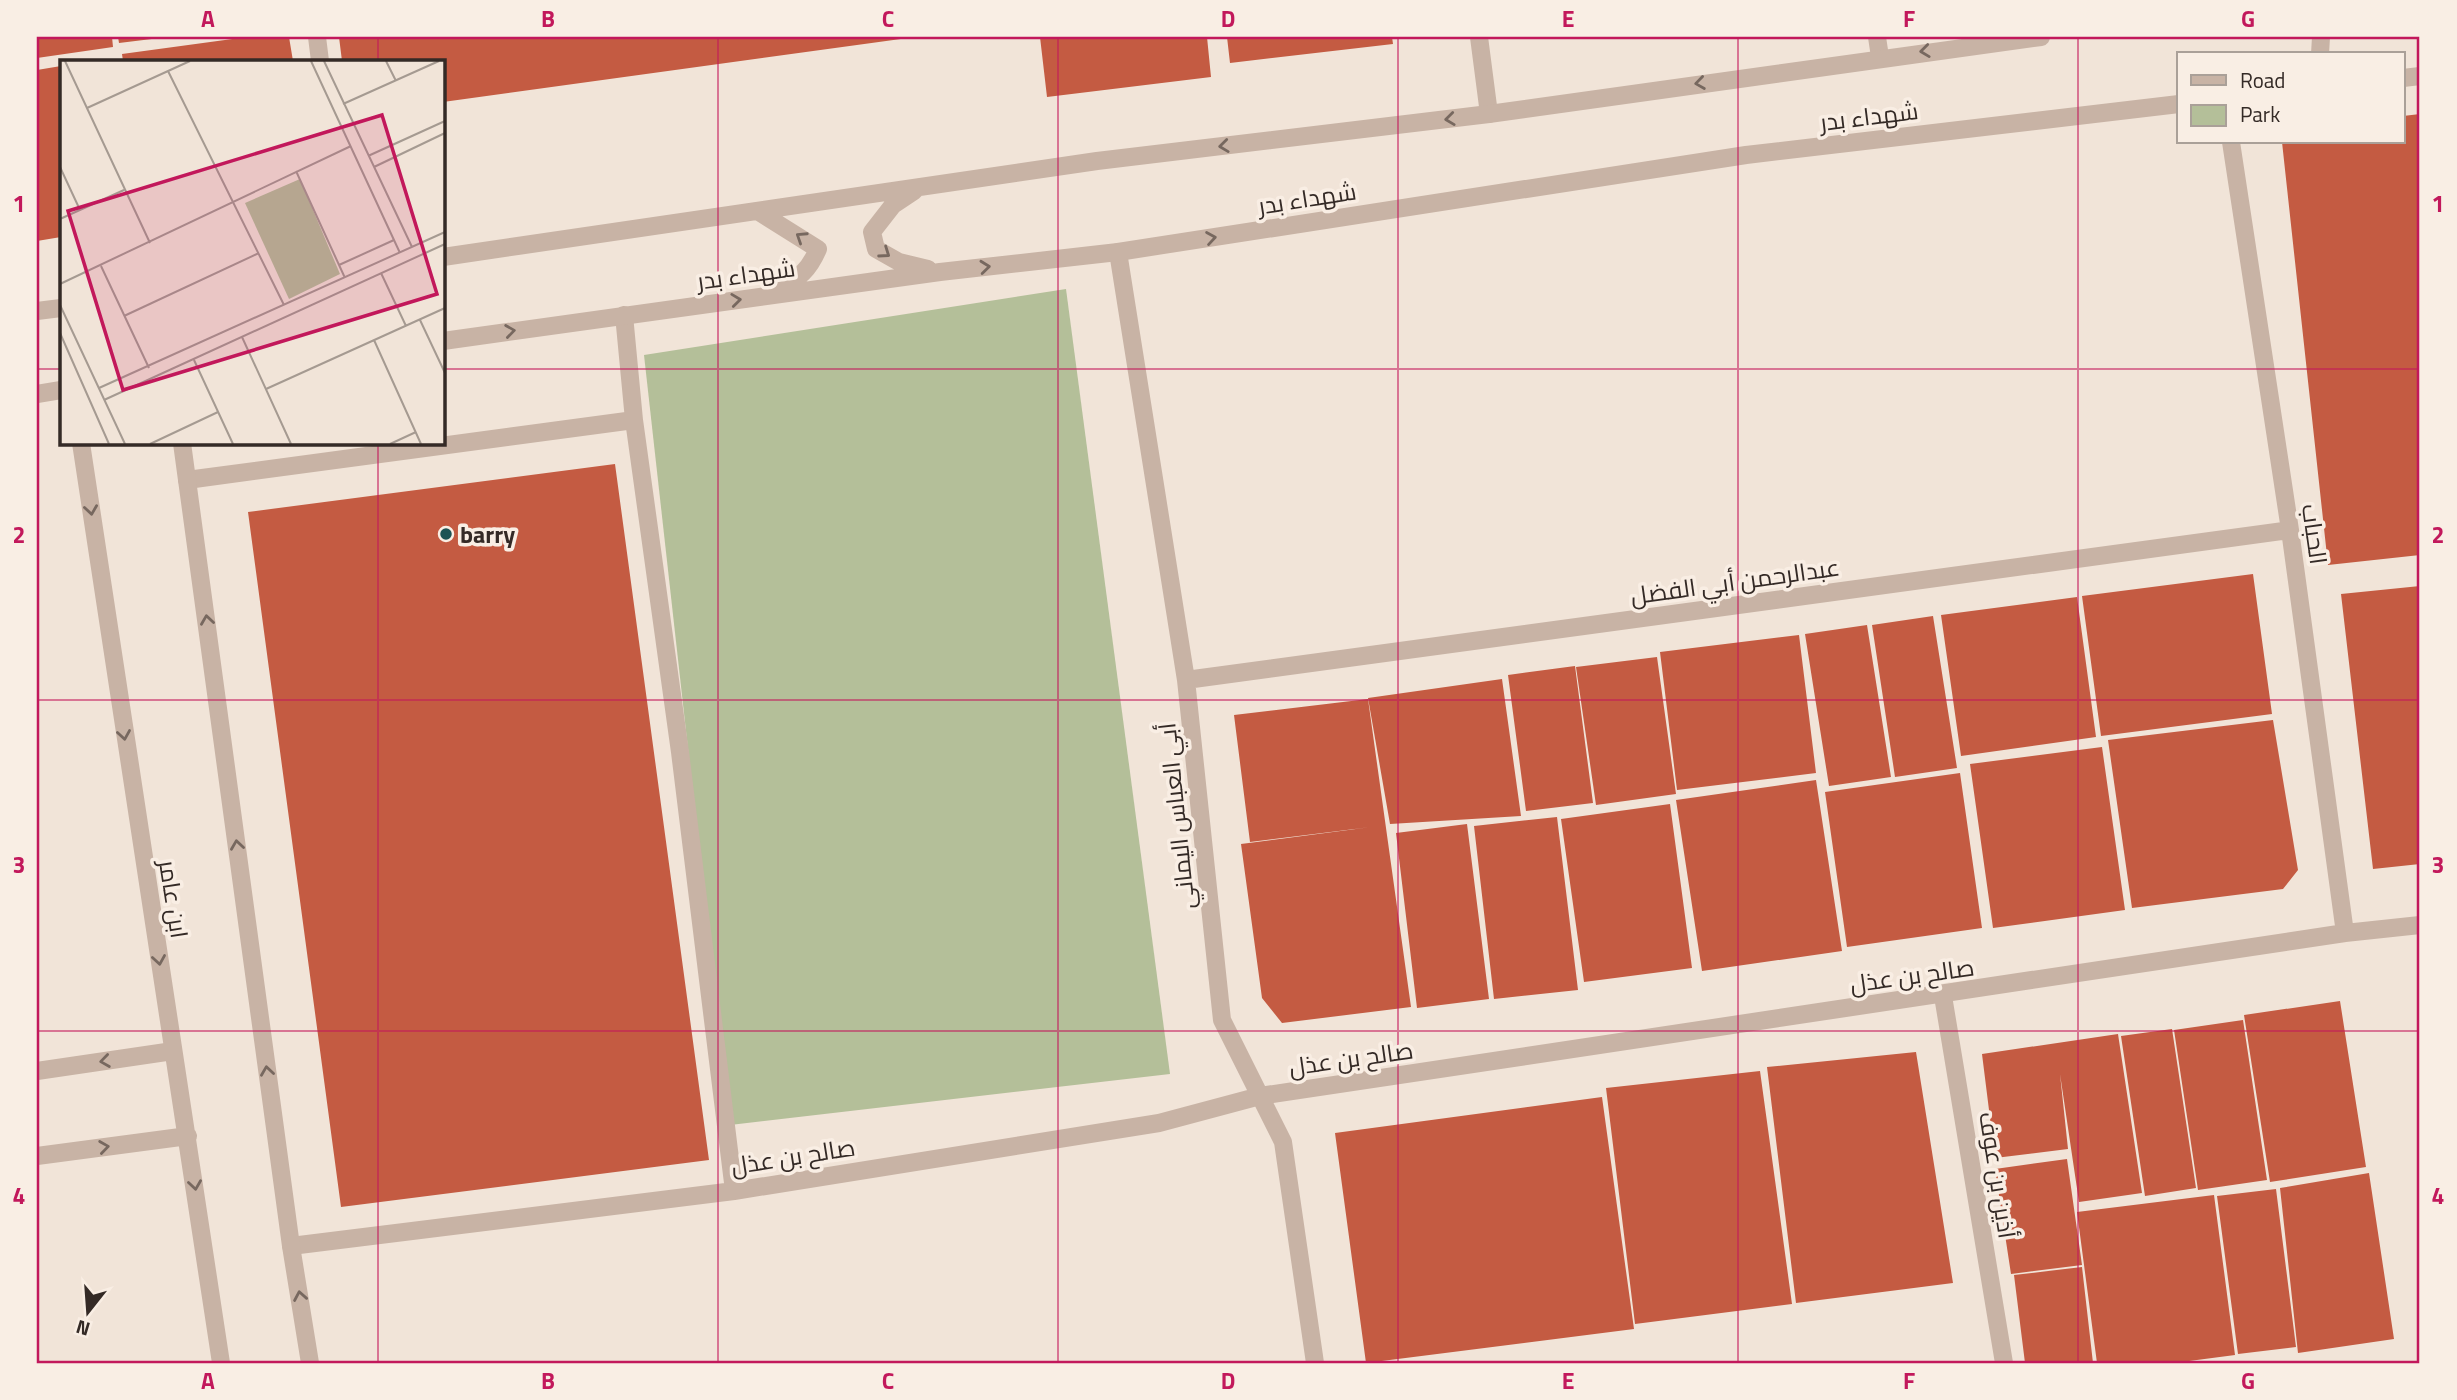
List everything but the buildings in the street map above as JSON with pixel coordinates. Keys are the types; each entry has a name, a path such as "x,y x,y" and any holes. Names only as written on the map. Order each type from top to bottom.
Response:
{"street":[{"path":"317,37 320,60"},
{"path":"1479,37 1489,114"},
{"path":"1877,37 1880,57"},
{"path":"444,257 1097,161 1489,114 1880,57 2041,37"},
{"name":"شهداء بدر","path":"444,341 940,272 1118,252 1746,155 2177,104"},
{"name":"الحباب","path":"2231,144 2290,530 2344,933"},
{"path":"920,187 893,205 872,232 876,249 899,262 940,272"},
{"path":"759,212 818,248 811,266 799,279 768,296"},
{"name":"أبي العباس اليماني","path":"1118,252 1186,680 1222,1020 1283,1142 1315,1363"},
{"path":"37,311 60,308"},
{"path":"624,315 634,420 676,725 734,1191"},
{"path":"37,394 60,390"},
{"path":"444,443 634,420"},
{"name":"ابن عامر","path":"81,444 221,1363"},
{"path":"182,444 291,1246 310,1363"},
{"path":"187,480 416,446"},
{"name":"عبدالرحمن أبي الفضل","path":"1186,680 2290,530"},
{"name":"صالح بن عذل","path":"291,1246 734,1191 1158,1123 1260,1096 1943,996 2344,933 2420,925"},
{"name":"أذين بن عوف","path":"1943,996 2004,1363"},
{"path":"37,1071 173,1051"},
{"path":"37,1156 188,1136"}],"green space":[{"path":"1066,289 1170,1074 730,1125 644,355"}],"place":[{"name":"barry","path":"446,534"}]}
